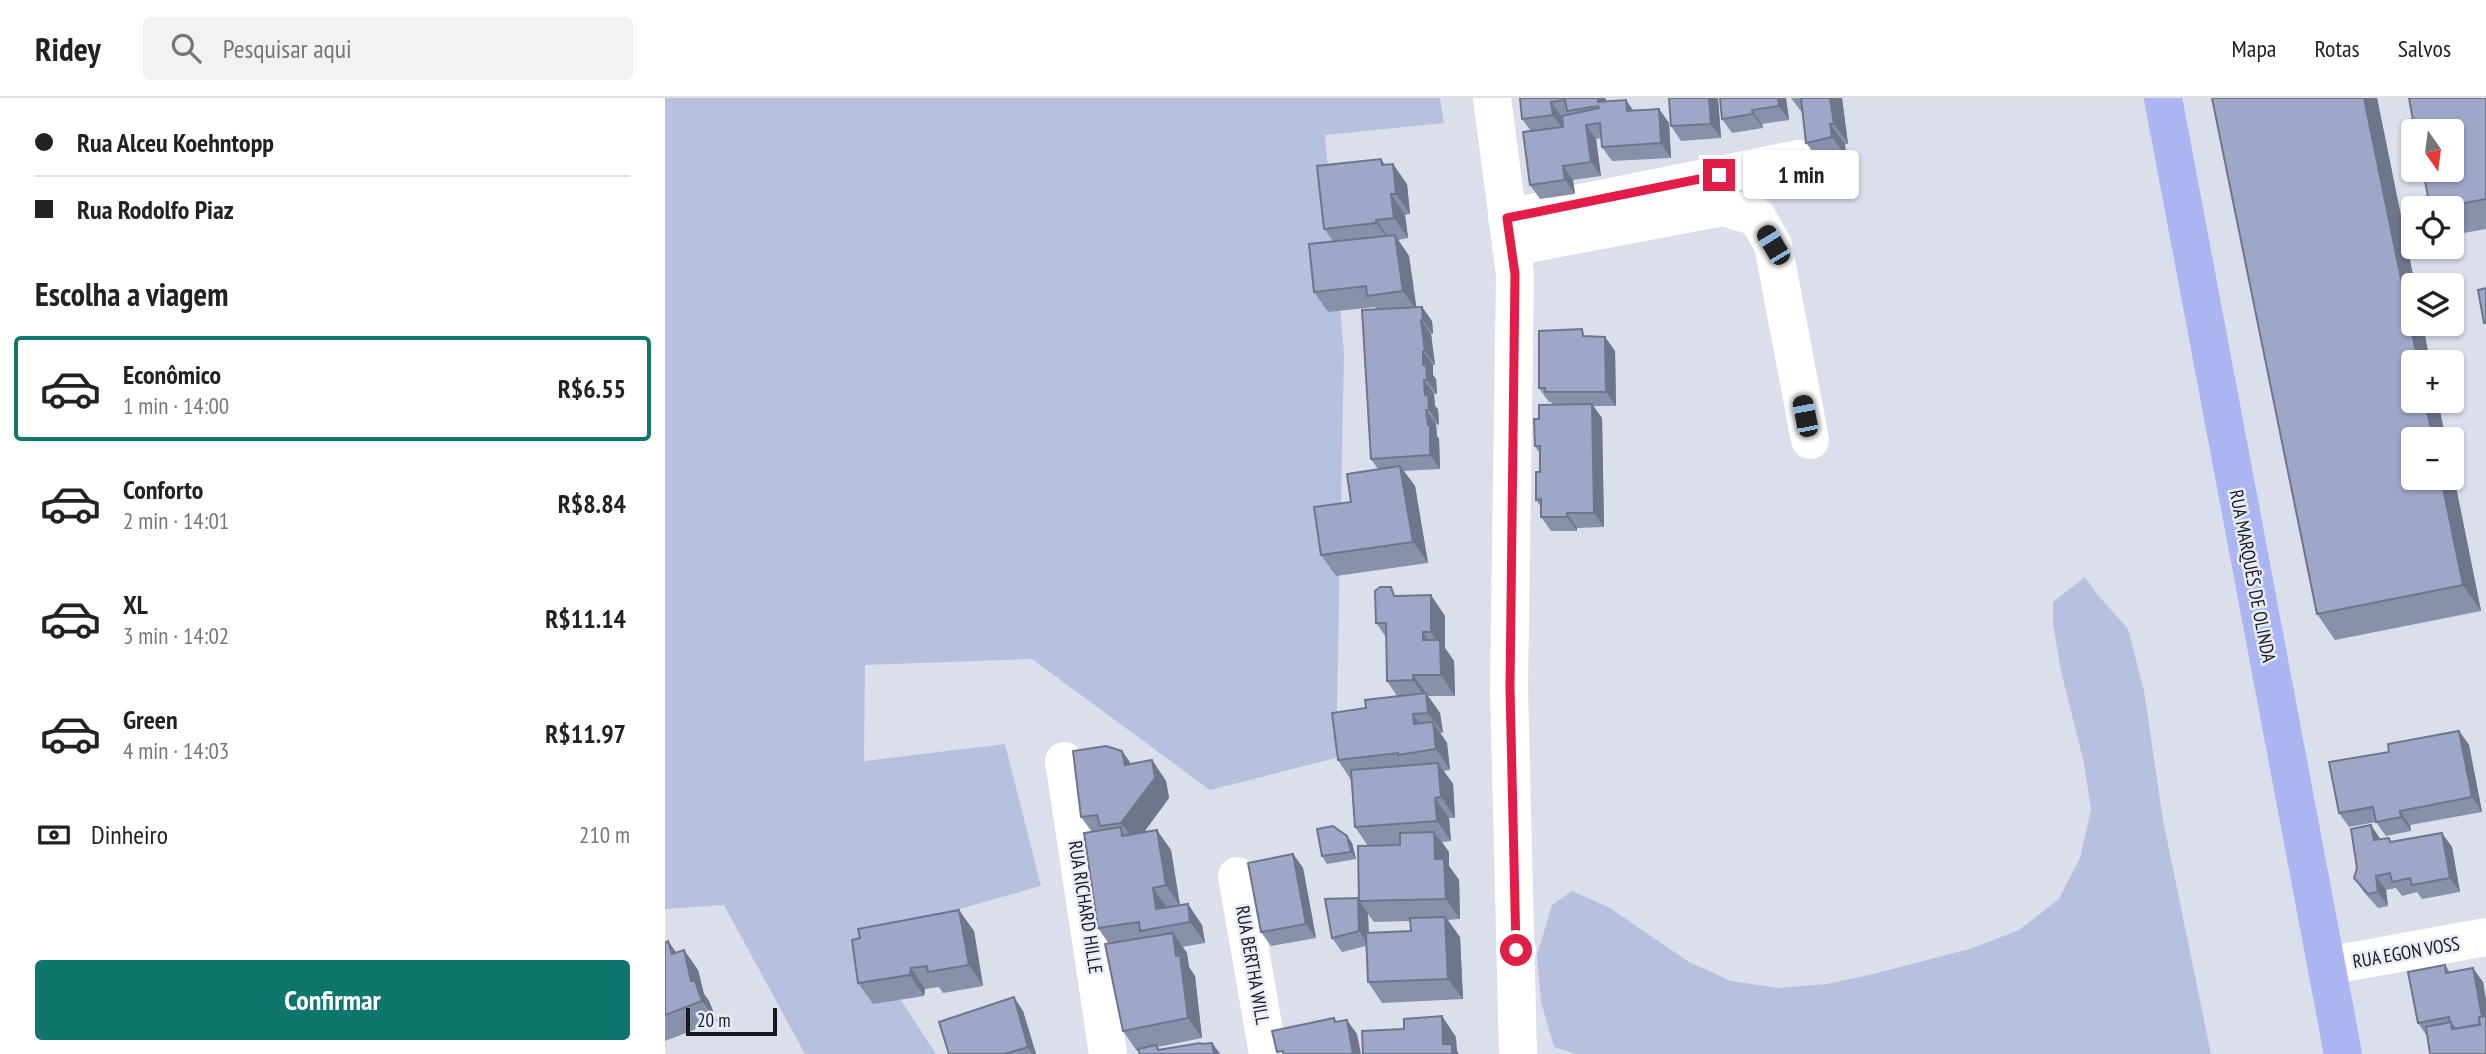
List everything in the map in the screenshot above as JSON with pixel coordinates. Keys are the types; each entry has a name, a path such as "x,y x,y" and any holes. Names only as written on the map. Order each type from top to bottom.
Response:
{"main road":[{"name":"RUA MARQUÊS DE OLINDA","path":"2163,98 2343,1054"}],"street":[{"path":"1492,98 1515,274 1510,688 1518,1054"},
{"path":"1509,233 1798,159"},
{"path":"1509,233 1723,207 1757,217 1773,245 1810,440"},
{"name":"RUA RICHARD HILLE","path":"1064,761 1108,1054"},
{"name":"RUA BERTHA WILL","path":"1237,876 1268,1054"},
{"name":"RUA EGON VOSS","path":"2327,966 2486,937"}],"shaded area":[{"path":"665,98 1440,98 1444,123 1325,135 1344,353 1336,758 1210,790 1032,659 865,665 864,761 1005,744 1041,886 860,937 936,1054 805,1054 724,905 665,909"},
{"path":"2085,577 2128,629 2144,691 2163,820 2211,1054 1576,1054 1554,1047 1541,1002 1537,955 1552,905 1572,891 1610,908 1689,962 1731,981 1779,988 1827,984 1973,948 2019,930 2059,899 2080,858 2091,810 2084,763 2061,671 2053,624 2053,602"}],"building":[{"path":"1520,98 1598,98 1598,102 1626,100 1627,111 1659,109 1661,143 1602,147 1600,123 1586,125 1591,162 1563,166 1565,180 1530,185 1523,132 1563,127 1562,116 1599,108 1567,111 1565,100 1551,102 1553,115 1522,119"},
{"path":"1669,98 1709,98 1711,124 1671,126"},
{"path":"1720,98 1778,98 1779,106 1752,110 1753,114 1722,119"},
{"path":"1801,98 1830,98 1834,124 1830,124 1832,137 1806,143"},
{"path":"2212,98 2364,98 2401,279 2401,336 2413,336 2416,350 2401,350 2401,413 2428,413 2430,427 2401,427 2401,490 2443,490 2463,585 2317,614"},
{"path":"2409,98 2486,98 2486,199 2464,203 2464,196 2428,196 2425,182 2464,182 2464,119 2413,119"},
{"path":"1381,159 1382,165 1393,164 1396,194 1391,194 1394,218 1376,220 1376,223 1324,229 1317,166"},
{"path":"1395,235 1403,291 1367,296 1366,286 1314,292 1309,244"},
{"path":"2486,288 2486,323 2484,323 2478,290"},
{"path":"1422,307 1425,351 1423,365 1426,365 1427,380 1424,380 1425,395 1428,395 1429,410 1426,410 1430,425 1430,455 1371,459 1362,310"},
{"path":"1582,329 1583,336 1605,337 1606,392 1545,392 1545,388 1539,388 1539,331"},
{"path":"1592,404 1594,513 1541,517 1541,499 1536,500 1540,446 1535,446 1534,419 1539,419 1539,405"},
{"path":"1400,466 1413,542 1321,555 1314,507 1351,502 1347,474"},
{"path":"1380,587 1391,587 1394,596 1431,595 1431,632 1423,632 1423,640 1440,640 1441,675 1413,675 1413,680 1387,681 1386,623 1376,623 1375,591"},
{"path":"1426,693 1428,713 1413,714 1414,724 1433,722 1436,749 1338,760 1332,713 1366,708 1365,700"},
{"path":"2459,731 2472,797 2400,811 2401,817 2376,822 2373,807 2339,813 2329,762 2389,752 2388,744"},
{"path":"1106,746 1122,751 1125,765 1152,760 1155,778 1121,823 1100,826 1097,815 1081,817 1073,751"},
{"path":"1438,763 1441,797 1435,798 1437,821 1355,827 1351,770"},
{"path":"2371,825 2374,840 2389,838 2390,842 2442,833 2450,878 2412,885 2410,878 2392,882 2390,873 2376,876 2378,892 2368,894 2354,878 2357,868 2351,829"},
{"path":"1333,826 1347,836 1351,852 1322,856 1317,829"},
{"path":"1121,827 1122,836 1157,830 1166,885 1153,888 1156,909 1188,904 1190,922 1140,931 1139,922 1098,928 1084,833"},
{"path":"1434,832 1435,859 1444,859 1446,899 1359,901 1358,846 1400,845 1400,833"},
{"path":"1293,854 1306,924 1261,932 1248,863"},
{"path":"1358,898 1359,931 1332,938 1325,899"},
{"path":"959,910 969,965 928,972 927,966 911,968 910,975 858,983 852,940 860,938 858,929"},
{"path":"1445,917 1448,979 1368,982 1366,933 1411,931 1410,918"},
{"path":"1173,933 1176,956 1180,955 1188,1018 1123,1031 1105,944"},
{"path":"668,941 672,954 684,950 691,981 695,981 702,1001 665,1015 665,943"},
{"path":"2445,965 2446,973 2473,968 2482,1017 2479,1017 2480,1024 2455,1029 2449,1017 2418,1023 2408,972"},
{"path":"1014,997 1028,1047 1005,1054 949,1054 939,1022"},
{"path":"1442,1016 1443,1044 1452,1044 1452,1054 1363,1054 1362,1031 1404,1029 1404,1019"},
{"path":"2486,1016 2486,1054 2430,1054 2426,1027 2451,1022 2452,1029 2480,1025 2479,1017"},
{"path":"1334,1018 1335,1022 1347,1020 1353,1054 1277,1052 1272,1031"},
{"path":"1212,1043 1214,1054 1140,1054 1138,1049 1156,1045 1158,1050"}],"route":[{"path":"1516,950 1510,688 1515,274 1507,218 1719,175"}]}
